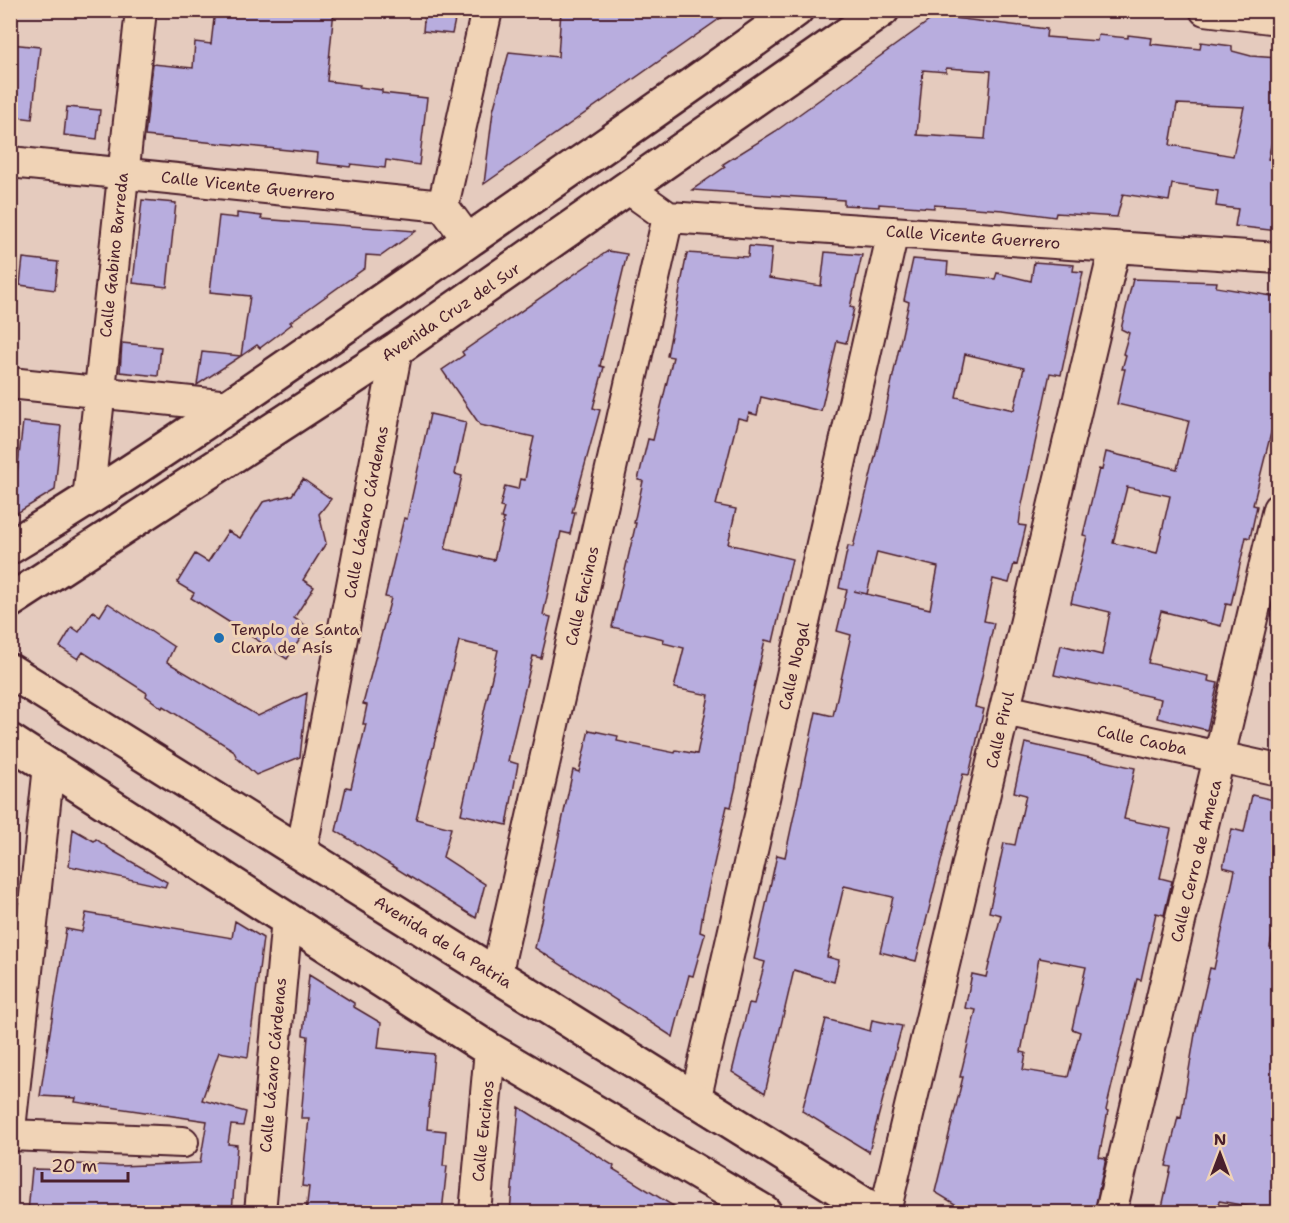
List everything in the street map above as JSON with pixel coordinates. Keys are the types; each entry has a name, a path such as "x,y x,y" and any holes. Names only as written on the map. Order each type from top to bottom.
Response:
{"main road":[{"path":"10,547 88,500 229,406 664,107 796,10"},
{"name":"Avenida Cruz del Sur","path":"10,601 397,349 630,189 882,10"},
{"name":"Avenida de la Patria","path":"10,671 876,1212"},
{"path":"10,741 490,1050 764,1212"}],"street":[{"name":"Calle Gabino Barreda","path":"88,500 141,10"},
{"path":"468,240 443,206 487,10"},
{"path":"1205,10 1278,19"},
{"name":"Calle Vicente Guerrero","path":"10,162 443,206"},
{"path":"630,189 668,217"},
{"name":"Calle Vicente Guerrero","path":"668,217 1278,258"},
{"name":"Calle Encinos","path":"496,976 668,217"},
{"name":"Calle Nogal","path":"695,1101 893,232"},
{"name":"Calle Pirul","path":"885,1212 1115,247"},
{"name":"Calle Lázaro Cárdenas","path":"301,853 397,349"},
{"path":"10,383 229,406"},
{"name":"Calle Cerro de Ameca","path":"1111,1212 1221,757 1278,509"},
{"name":"Calle Caoba","path":"1005,710 1278,770"},
{"path":"10,1129 49,766"},
{"name":"Calle Lázaro Cárdenas","path":"260,1212 287,918"},
{"name":"Calle Encinos","path":"475,1212 490,1050"},
{"path":"10,1135 183,1142"}],"building":[{"path":"215,10 334,10 327,81 360,85 359,87 382,90 382,93 427,98 419,165 386,160 385,168 351,164 350,167 317,163 318,153 145,136 153,64 193,68 195,42 211,44"},
{"path":"425,10 457,10 452,34 423,31"},
{"path":"561,10 732,10 484,184 493,111 509,52 558,57"},
{"path":"936,16 1047,29 1046,37 1097,41 1098,35 1128,38 1128,35 1152,38 1151,44 1200,49 1201,42 1232,46 1232,51 1251,56 1278,58 1278,115 1268,159 1278,160 1278,231 1235,226 1238,209 1216,206 1218,191 1172,184 1169,201 1123,194 1117,217 1056,213 1055,217 1003,210 934,205 934,208 879,204 879,207 844,205 844,200 692,190 725,167 723,164 776,131","holes":["946,68 991,71 985,139 917,135 923,70 946,72","1177,104 1244,107 1233,156 1170,145"]},
{"path":"10,44 40,47 32,119 10,116"},
{"path":"67,107 100,110 97,139 64,135"},
{"path":"142,200 176,203 167,287 133,283"},
{"path":"237,213 262,216 261,219 416,231 381,256 366,255 365,268 290,322 292,324 260,348 257,345 241,356 250,296 210,292 219,216 237,218"},
{"path":"749,246 772,248 769,278 821,286 825,252 862,255 850,307 854,308 846,343 837,341 821,411 761,397 757,415 749,413 747,420 738,418 716,505 736,509 728,544 792,559 773,642 765,640 746,723 736,786 731,807 727,806 703,913 700,932 705,934 693,976 689,975 673,1037 535,948 573,770 579,772 589,730 618,736 617,741 675,753 676,750 697,754 709,695 674,688 684,648 663,643 664,639 612,627 636,523 634,523 643,481 638,480 648,439 653,440 673,357 667,356 687,253 748,257"},
{"path":"608,251 627,254 600,366 604,367 593,408 600,410 572,512 575,512 570,534 561,532 543,615 551,617 541,658 533,656 508,761 518,764 507,825 461,814 498,650 459,641 416,819 451,828 443,857 485,884 476,918 336,831 346,787 351,788 366,724 363,724 367,705 363,704 391,598 385,597 404,518 407,519 430,414 466,422 455,474 462,476 445,549 494,560 504,519 501,518 504,508 500,507 505,486 518,489 520,479 525,480 534,437 480,425 442,370 464,355 462,352"},
{"path":"23,258 58,262 55,290 20,285"},
{"path":"913,259 948,262 947,274 995,279 997,273 1031,281 1034,262 1074,265 1073,271 1083,272 1061,375 1050,373 1021,509 1019,525 1026,526 1017,565 1014,564 1009,583 993,579 984,621 994,623 975,707 984,709 969,775 963,774 916,961 880,952 893,897 844,886 827,957 839,960 834,982 794,970 765,1093 732,1072 749,1003 754,1004 765,962 754,959 777,855 785,857 816,712 833,716 851,635 837,631 847,590 839,588 848,546 853,547 878,445 909,302 904,300","holes":["965,354 1024,368 1014,410 956,397","877,552 938,567 930,609 854,591 867,594"]},
{"path":"1133,279 1217,282 1216,287 1278,297 1278,405 1253,505 1257,506 1250,538 1246,537 1231,605 1226,604 1221,626 1161,611 1148,663 1209,676 1208,681 1218,683 1207,730 1157,718 1161,699 1054,675 1061,645 1102,655 1110,612 1071,603 1087,536 1083,535 1099,469 1102,470 1106,452 1177,469 1189,421 1117,404 1125,369 1122,369 1126,355 1123,354 1129,333 1121,329","holes":["1127,487 1170,496 1157,553 1113,543"]},
{"path":"122,343 161,347 158,376 120,372"},
{"path":"202,352 241,356 197,385"},
{"path":"23,422 61,426 55,490 12,516"},
{"path":"303,479 331,499 319,514 326,543 303,580 314,587 294,618 308,627 287,659 191,598 194,593 177,583 195,554 208,562 228,531 240,538 263,502 292,495"},
{"path":"108,603 174,647 167,662 258,716 307,693 300,757 256,775 237,758 233,750 163,706 162,708 146,696 147,693 83,652 78,659 60,647 72,627 79,632 93,611 100,616"},
{"path":"1025,743 1135,768 1124,819 1171,829 1160,878 1172,881 1164,915 1156,913 1141,980 1137,979 1106,1110 1108,1111 1099,1157 1106,1158 1094,1212 968,1212 935,1192 963,1077 960,1077 976,1010 965,1008 972,974 986,977 1001,915 989,912 1004,843 1015,845 1026,795 1014,792","holes":["1039,958 1086,967 1072,1029 1080,1032 1068,1077 1023,1070 1026,1053 1021,1052"]},
{"path":"1252,795 1278,801 1278,907 1270,947 1278,949 1273,985 1278,985 1278,1212 1219,1201 1217,1212 1188,1206 1186,1212 1161,1212 1171,1167 1166,1166 1178,1117 1181,1118 1195,1034 1210,968 1214,969 1235,870 1223,867 1232,829 1244,832"},
{"path":"73,829 94,841 96,839 167,882 165,887 69,866"},
{"path":"86,913 232,938 235,921 263,938 248,1057 219,1052 202,1100 246,1112 243,1126 231,1125 228,1144 237,1145 232,1212 28,1212 32,1169 75,1170 76,1164 119,1166 200,1163 207,1121 75,1102 76,1098 40,1096 66,929 82,932"},
{"path":"309,975 381,1023 378,1048 434,1054 427,1129 446,1131 443,1166 447,1166 442,1212 306,1212 309,1187 302,1186 309,1118 301,1118 308,1036 303,1035"},
{"path":"826,1019 870,1031 872,1020 902,1026 869,1152 802,1111"},
{"path":"519,1107 614,1166 613,1169 683,1212 510,1212"}],"place":[{"name":"Templo de Santa Clara de Asís","path":"219,638"}]}
